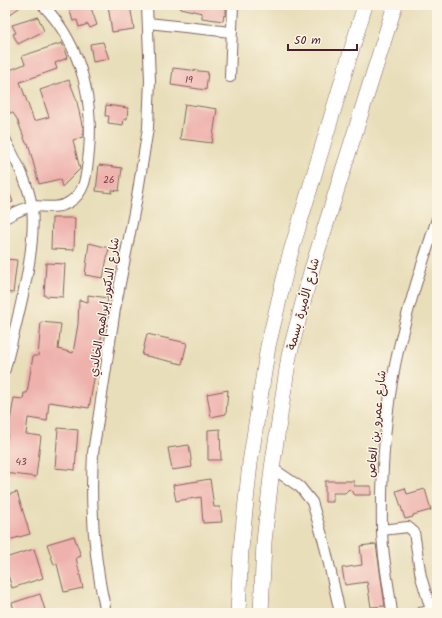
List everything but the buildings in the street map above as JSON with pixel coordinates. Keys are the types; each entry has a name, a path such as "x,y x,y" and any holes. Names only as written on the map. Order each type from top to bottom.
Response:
{"main road":[{"name":"شارع الأميرة بسمة","path":"238,613 241,549 250,462 268,346 288,258 364,5"},
{"name":"شارع الأميرة بسمة","path":"261,613 264,542 272,468 289,356 311,272 395,5"}],"street":[{"path":"5,218 32,206 63,206 72,201 81,192 85,180 91,137 87,95 82,69 64,32 42,5"},
{"name":"شارع الدكتور إبراهيم الخالدي","path":"106,613 93,529 93,453 115,309 137,197 148,128 150,80 147,5"},
{"path":"230,77 233,5"},
{"path":"148,23 231,32"},
{"path":"5,139 15,160 32,206 31,247 5,369"},
{"name":"شارع عمرو بن العاص","path":"392,613 382,530 382,484 387,416 395,364 420,273 437,219"},
{"path":"272,468 300,487 312,502 324,542 340,613"},
{"path":"382,530 408,527 414,532 422,577 433,611 420,613"}]}
